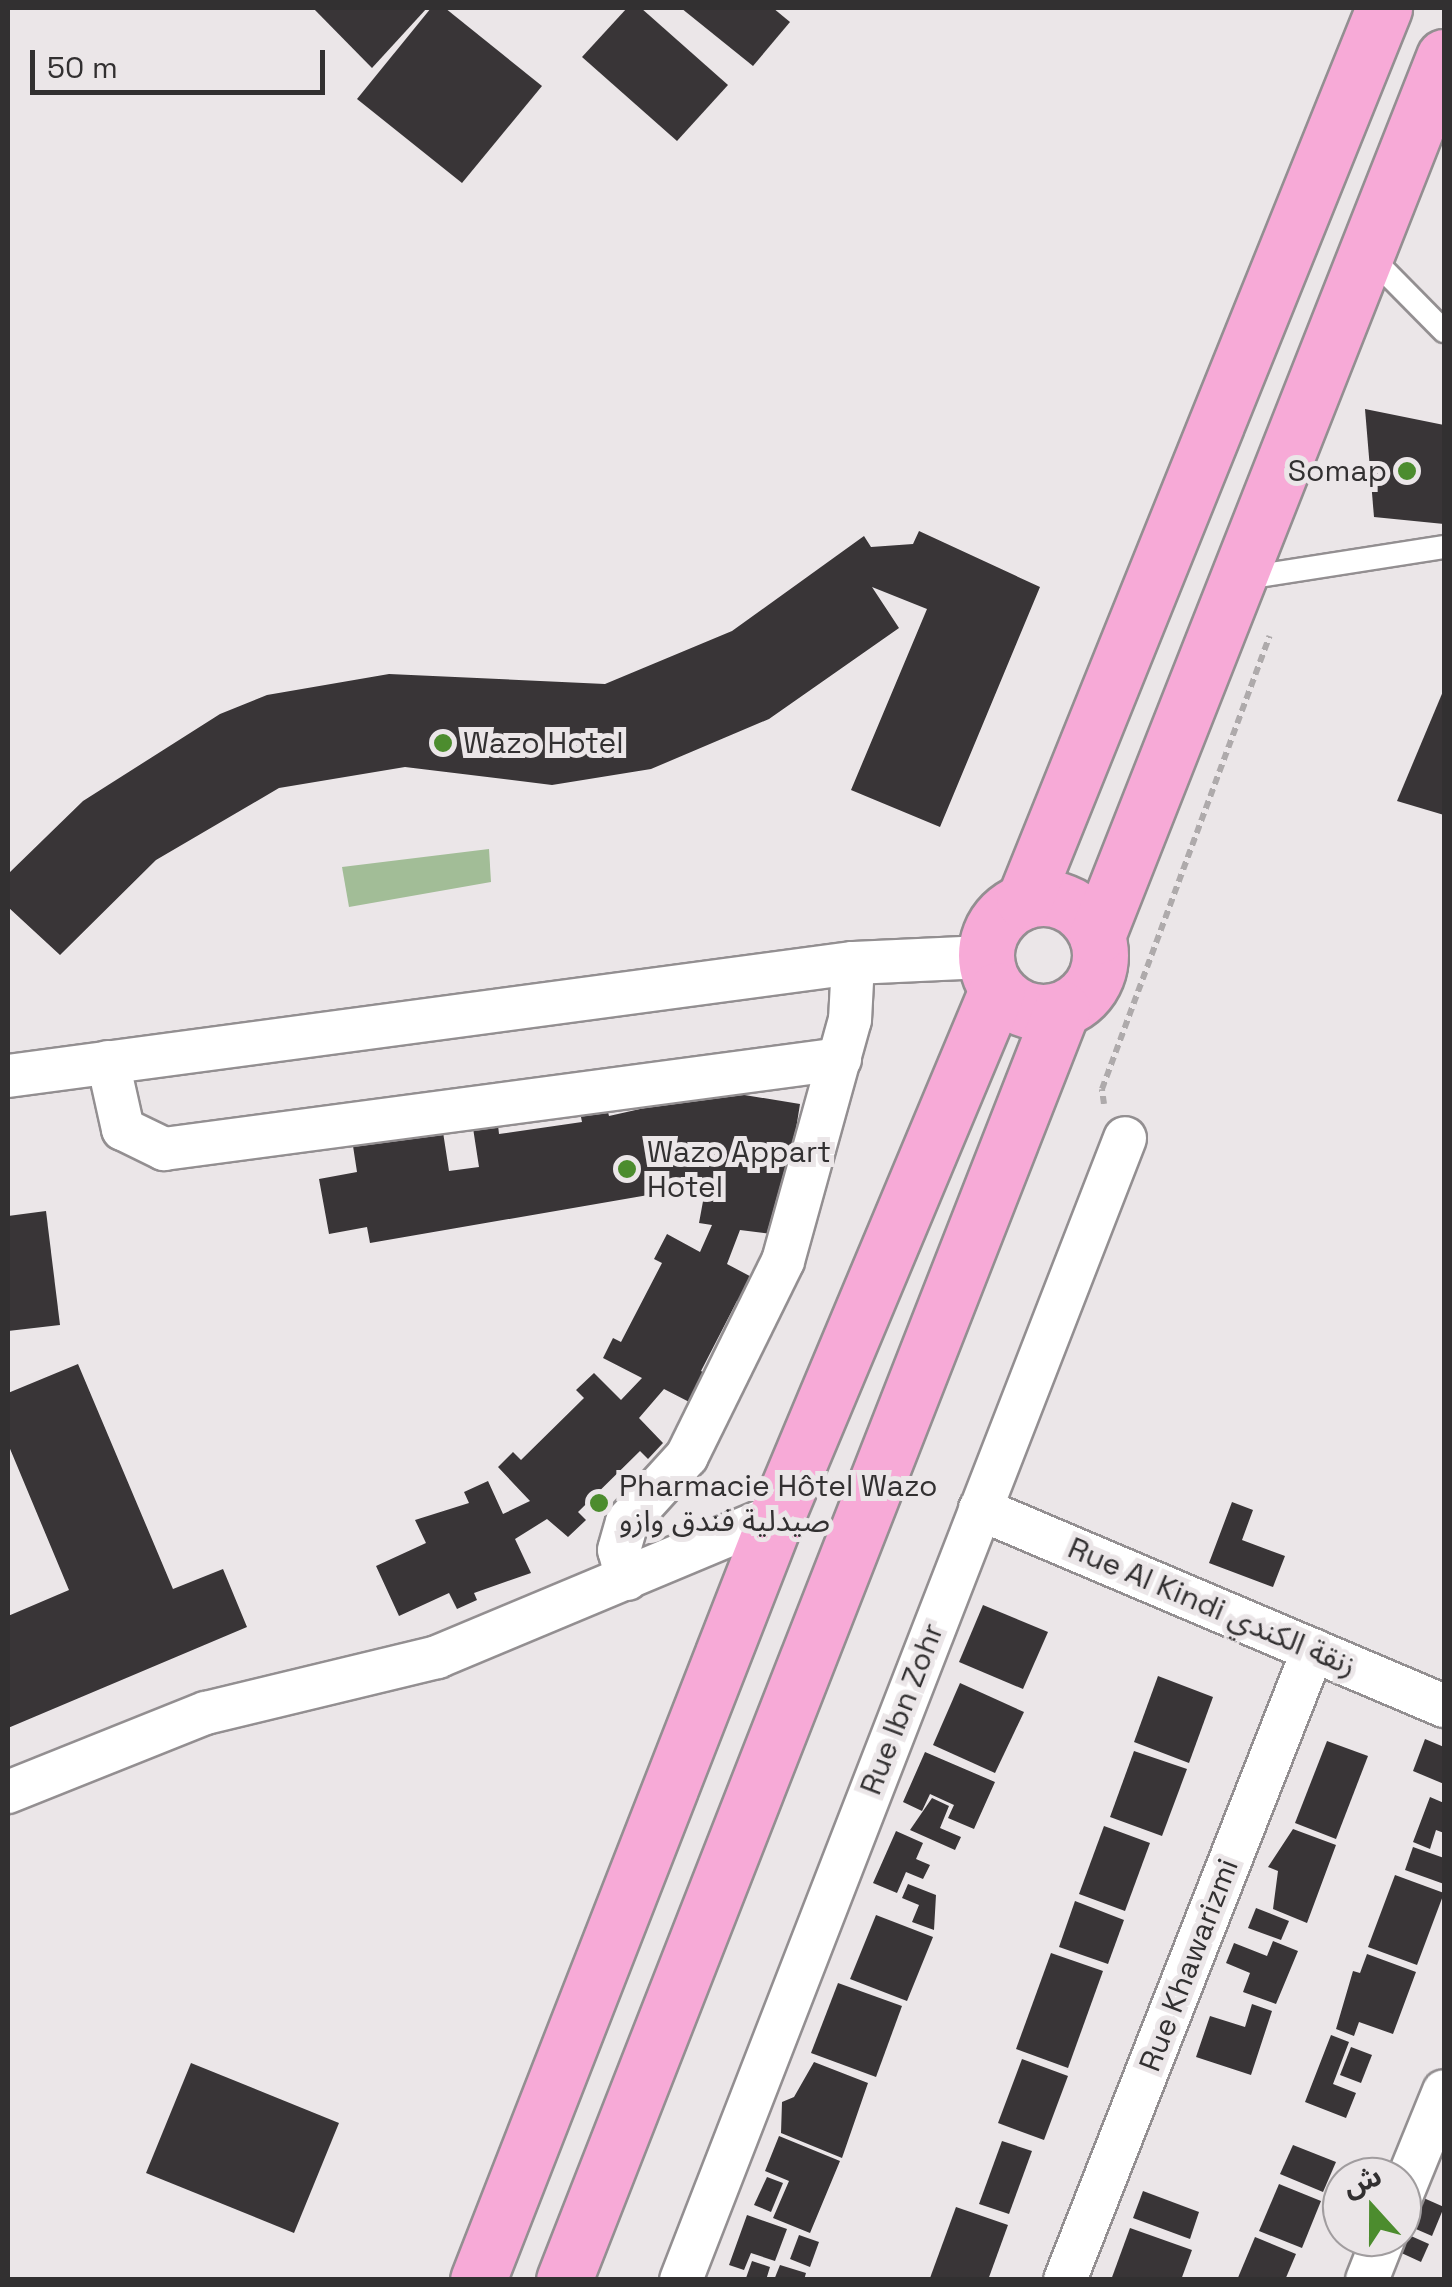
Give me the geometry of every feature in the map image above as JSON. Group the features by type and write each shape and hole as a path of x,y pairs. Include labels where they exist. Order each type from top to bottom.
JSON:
{"main road":[{"path":"478,2280 991,973 996,922 1024,901 1384,8"},
{"path":"564,2280 1062,1009 1098,972 1097,936 1444,57"},
{"path":"1024,901 1060,900 1097,936"},
{"path":"991,973 1026,1010 1062,1009"}],"street":[{"path":"8,1076 853,962 991,973"},
{"path":"628,1579 619,1550 627,1522 687,1456 760,1320 804,1202 840,1059 853,962"},
{"path":"108,1062 123,1129 164,1149 840,1059"},
{"name":"Rue Ibn Zohr","path":"681,2280 1124,1138"},
{"name":"Rue Al Kindi زنقة الكندي","path":"980,1509 1444,1706"},
{"path":"8,1792 206,1712 437,1657 777,1515"},
{"name":"Rue Khawarizmi","path":"1065,2280 1313,1650"},
{"path":"1417,2157 1444,2091"}],"lane":[{"path":"1366,252 1444,331"},
{"path":"1237,579 1444,548"}],"path":[{"path":"1124,1138 1102,1089 1294,569"}],"shaded area":[{"path":"489,849 491,882 349,907 342,867"}],"building":[{"path":"313,8 427,8 372,68"},
{"path":"431,8 445,8 542,86 462,183 357,99"},
{"path":"627,8 641,8 728,85 677,141 582,57"},
{"path":"681,8 773,8 790,22 753,66"},
{"name":"Somap","path":"1365,409 1444,425 1444,524 1374,517"},
{"name":"Wazo Hotel","path":"919,531 1040,587 940,827 851,790 927,609 872,587 899,628 769,719 651,769 552,785 405,767 279,788 156,860 60,955 8,907 8,874 83,801 220,714 267,695 389,674 605,684 732,631 864,536 871,547 913,544"},
{"path":"1444,689 1444,815 1397,801"},
{"path":"720,1091 800,1104 779,1235 740,1230 727,1264 761,1282 748,1307 737,1301 701,1371 712,1377 697,1406 664,1389 639,1418 663,1443 648,1459 640,1451 578,1512 586,1520 568,1537 547,1519 515,1539 531,1573 474,1593 477,1600 457,1609 449,1593 399,1616 376,1566 426,1543 415,1520 469,1503 464,1492 488,1481 503,1514 530,1501 498,1467 513,1452 521,1460 584,1398 576,1390 594,1373 621,1400 642,1378 603,1358 613,1338 621,1342 662,1263 654,1259 667,1234 700,1252 712,1225 699,1223 706,1185 370,1243 367,1227 329,1234 319,1179 357,1172 353,1146 443,1132 449,1171 479,1167 473,1128 498,1125 499,1134 582,1122 580,1112 607,1108 609,1116"},
{"path":"46,1211 60,1325 8,1331 8,1216"},
{"path":"78,1364 173,1589 223,1569 247,1627 8,1728 8,1616 69,1590 8,1444 8,1393"},
{"path":"1232,1502 1253,1510 1242,1540 1285,1556 1273,1587 1209,1563"},
{"path":"983,1605 1048,1632 1023,1689 959,1662"},
{"path":"1158,1676 1213,1697 1189,1763 1134,1742"},
{"path":"960,1683 1024,1712 995,1773 933,1745"},
{"path":"1425,1739 1444,1747 1444,1784 1413,1771"},
{"path":"1327,1741 1368,1756 1336,1839 1295,1823"},
{"path":"1134,1751 1187,1769 1162,1836 1110,1817"},
{"path":"925,1752 995,1782 974,1829 948,1818 954,1805 930,1794 922,1811 903,1802"},
{"path":"1430,1797 1444,1803 1444,1833 1436,1830 1430,1849 1413,1842"},
{"path":"932,1798 949,1806 940,1828 961,1837 955,1850 910,1830"},
{"path":"1104,1826 1150,1843 1125,1911 1079,1894"},
{"path":"1293,1829 1336,1845 1307,1923 1273,1909 1278,1871 1268,1867"},
{"path":"896,1831 923,1843 916,1859 930,1865 923,1879 906,1872 897,1893 873,1883"},
{"path":"1413,1847 1444,1858 1444,1884 1405,1870"},
{"path":"1395,1875 1444,1893 1417,1965 1368,1947"},
{"path":"908,1884 936,1895 934,1930 912,1922 919,1905 902,1898"},
{"path":"1075,1901 1124,1920 1108,1964 1059,1947"},
{"path":"1256,1908 1289,1921 1281,1940 1248,1928"},
{"path":"876,1915 933,1937 907,2001 850,1979"},
{"path":"1273,1941 1298,1951 1276,2004 1243,1992 1250,1973 1226,1963 1234,1943 1267,1956"},
{"path":"1051,1953 1103,1971 1068,2068 1016,2049"},
{"path":"1367,1954 1416,1972 1393,2034 1359,2022 1354,2036 1336,2029 1353,1971 1360,1973"},
{"path":"838,1983 902,2006 876,2077 811,2053"},
{"path":"1252,2004 1272,2011 1251,2075 1196,2057 1210,2016 1245,2027"},
{"path":"1331,2035 1349,2042 1333,2084 1356,2093 1346,2118 1305,2102"},
{"path":"1351,2047 1372,2055 1361,2083 1340,2075"},
{"path":"1022,2059 1068,2076 1044,2140 998,2123"},
{"path":"814,2062 868,2083 842,2158 781,2133 782,2102 794,2097"},
{"path":"191,2063 339,2123 294,2233 146,2173"},
{"path":"779,2136 840,2161 810,2233 773,2218 789,2181 765,2171"},
{"path":"1002,2141 1032,2151 1009,2214 979,2204"},
{"path":"1293,2145 1323,2157 1322,2192 1280,2174"},
{"path":"767,2177 783,2183 771,2212 754,2205"},
{"path":"1279,2184 1321,2201 1302,2248 1259,2231"},
{"path":"1143,2191 1199,2212 1190,2239 1133,2218"},
{"path":"1422,2197 1444,2207 1432,2236 1422,2232"},
{"path":"956,2207 1008,2225 988,2280 930,2278"},
{"path":"747,2215 787,2229 775,2261 751,2253 744,2270 729,2265"},
{"path":"1130,2228 1192,2250 1181,2280 1111,2280"},
{"path":"799,2235 819,2242 810,2267 790,2259"},
{"path":"1255,2237 1296,2254 1285,2280 1237,2280"},
{"path":"1422,2241 1429,2244 1421,2262 1410,2257 1422,2257"},
{"path":"752,2261 770,2267 766,2280 734,2280 746,2278"},
{"path":"780,2265 806,2273 804,2280 774,2280"}],"place":[{"name":"Somap","path":"1407,471"},
{"name":"Wazo Hotel","path":"443,743"},
{"name":"Wazo Appart Hotel","path":"627,1169"},
{"name":"Pharmacie Hôtel Wazo صيدلية فندق وازو","path":"599,1503"}]}
